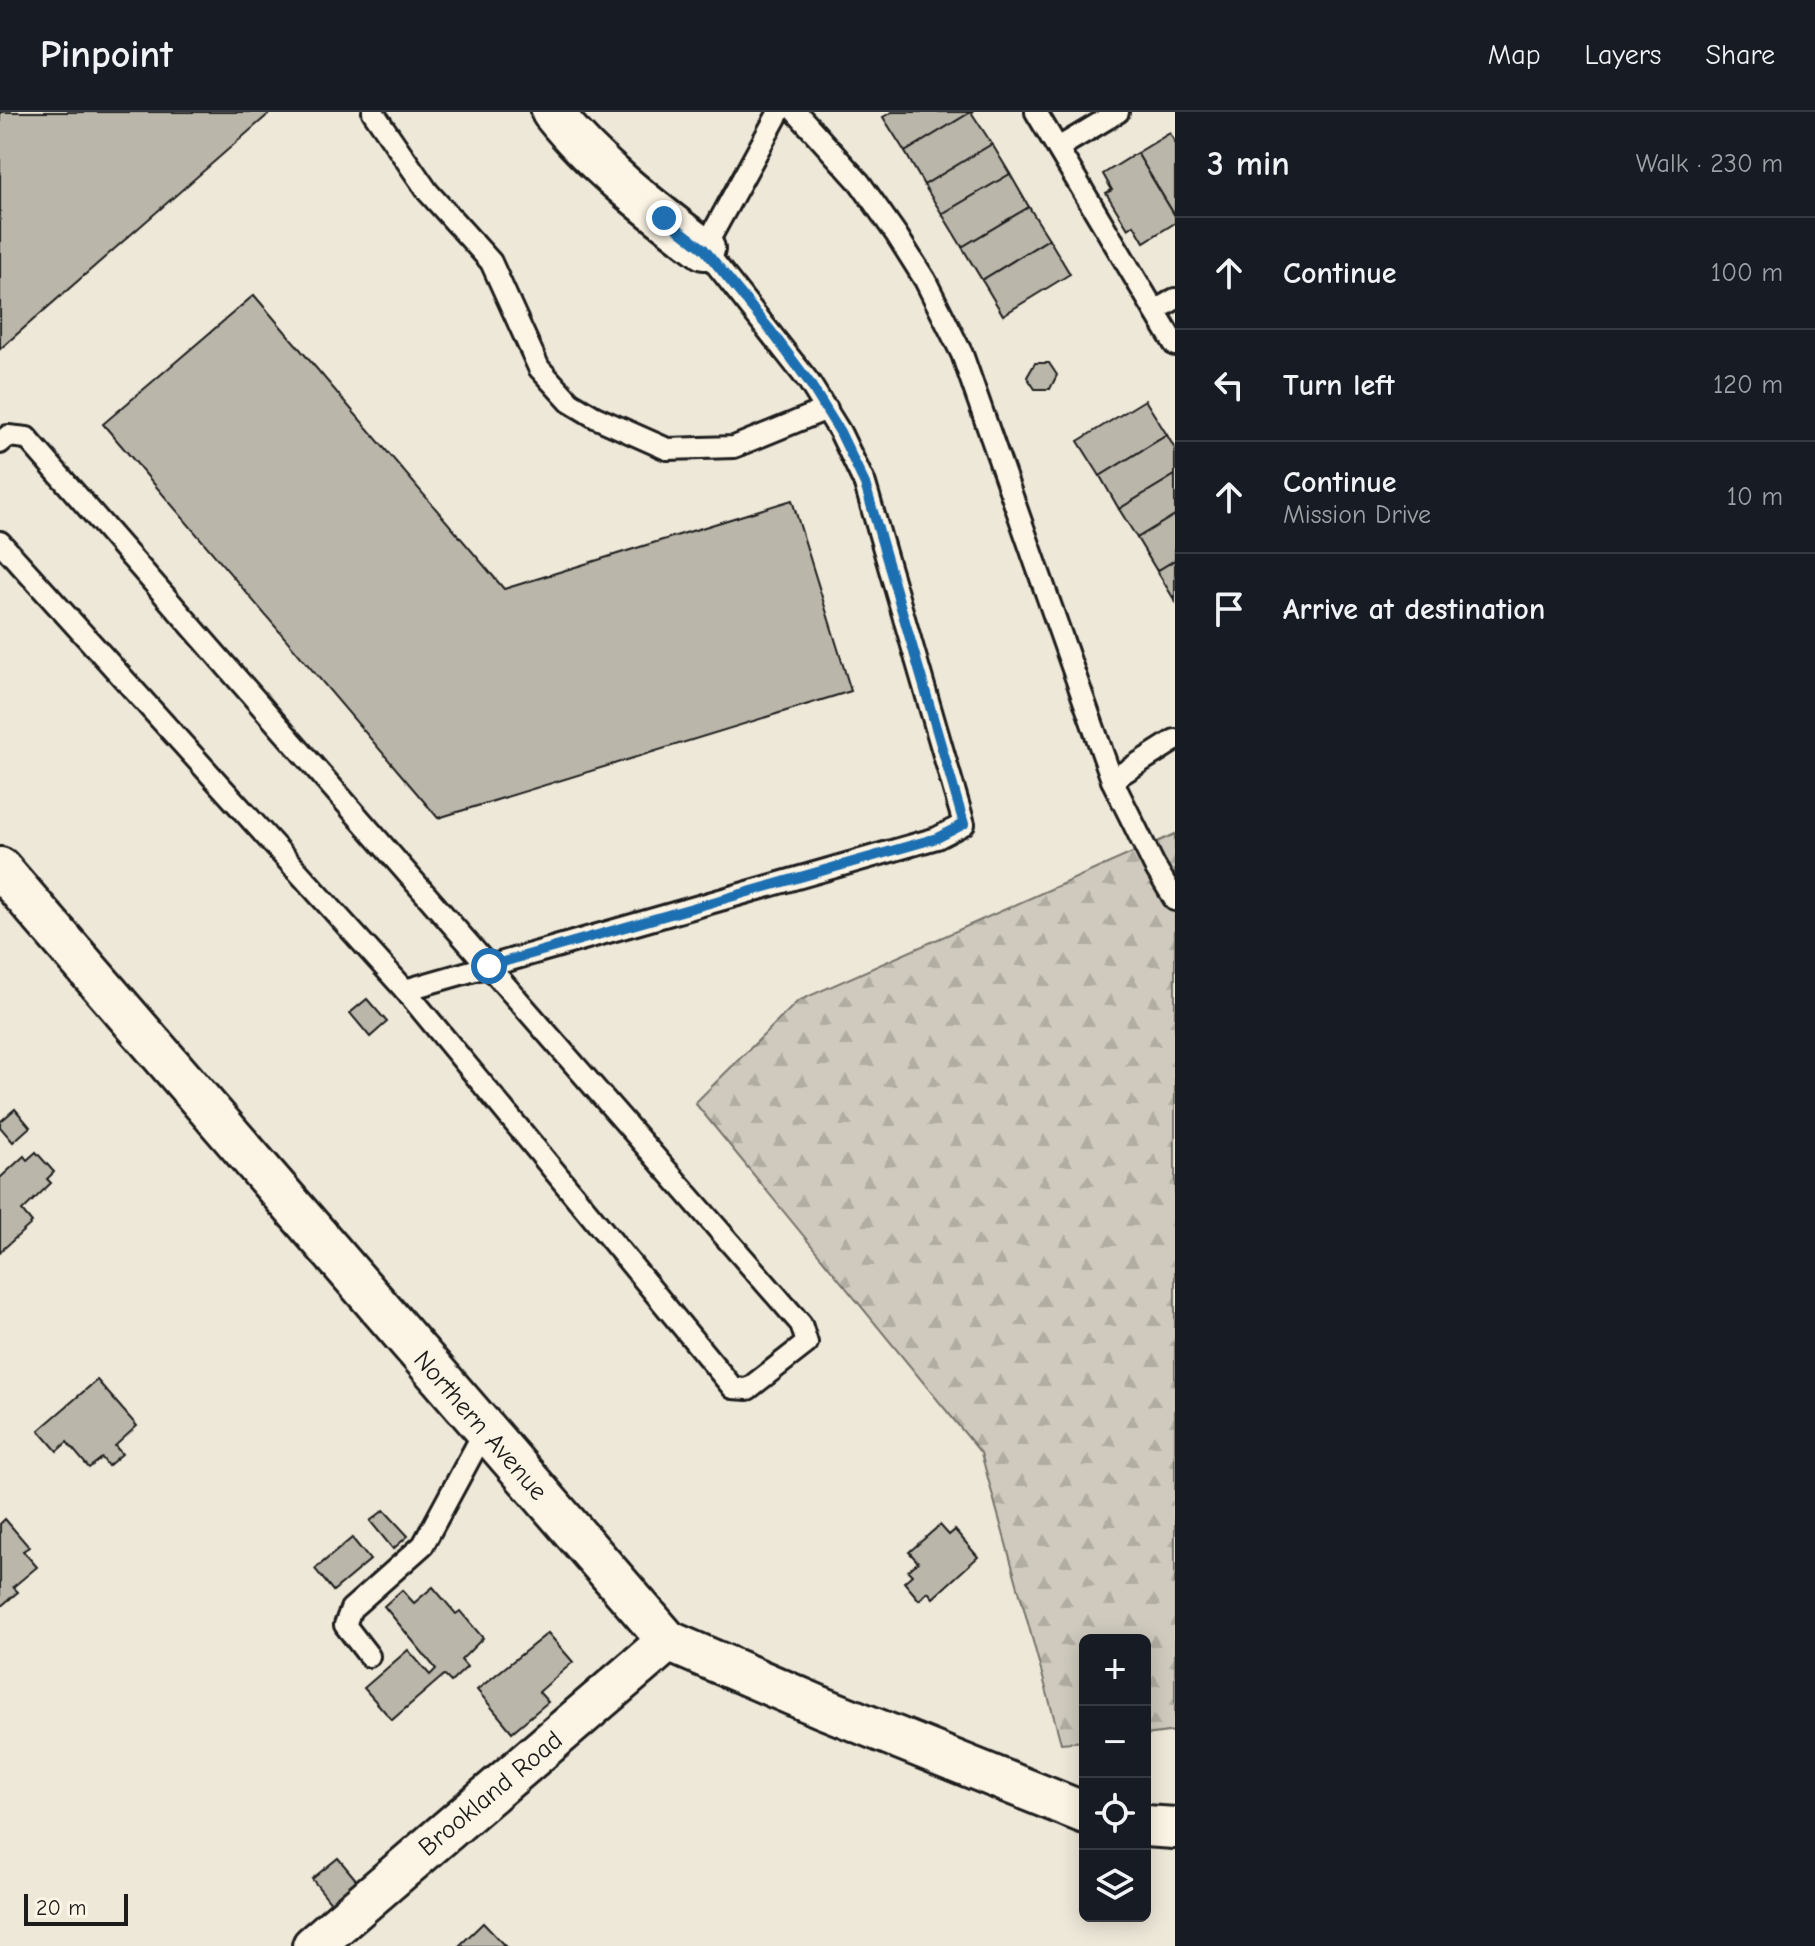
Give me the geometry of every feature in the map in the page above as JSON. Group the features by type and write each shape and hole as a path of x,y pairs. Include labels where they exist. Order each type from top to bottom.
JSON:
{"street":[{"path":"552,112 602,165 704,249"},
{"name":"Northern Avenue","path":"0,868 668,1641 821,1707 1079,1811"},
{"name":"Brookland Road","path":"313,1946 668,1641"},
{"path":"1151,1826 1175,1828"}],"lane":[{"path":"373,112 428,192 491,262 539,368 570,402 595,417 667,449 734,447 827,409"},
{"path":"405,990 937,838 964,824 865,484 827,409 771,331 704,249 779,112"},
{"path":"796,112 860,183 896,234 925,280 962,354 1112,780 1175,900"},
{"path":"1036,112 1175,345"},
{"path":"1058,148 1118,112"},
{"path":"1155,311 1175,299"},
{"path":"0,443 8,436 27,438 801,1324 807,1343 748,1389 733,1388 405,990 0,542"},
{"path":"1112,780 1175,740"},
{"path":"369,1656 345,1625 351,1609 423,1545 485,1430"}],"green space":[{"path":"1175,834 1175,1731 1151,1734 1151,1634 1079,1634 1079,1742 1061,1743 981,1453 695,1103 798,1001"}],"building":[{"path":"0,112 271,112 0,349"},
{"path":"892,112 971,112 905,152 883,117"},
{"path":"971,112 992,144 924,185 905,152"},
{"path":"1170,133 1175,142 1175,216 1137,153"},
{"path":"992,144 1010,174 942,214 924,185"},
{"path":"1137,153 1175,216 1175,223 1144,242 1134,225 1128,229 1106,193 1112,190 1103,174"},
{"path":"1010,174 1029,207 962,247 942,214"},
{"path":"1029,207 1049,239 982,280 962,247"},
{"path":"1049,239 1070,274 1003,315 982,280"},
{"path":"254,295 504,589 792,500 851,691 438,818 103,424"},
{"path":"1035,363 1049,363 1057,375 1050,389 1035,389 1027,377"},
{"path":"1145,400 1167,435 1100,476 1078,441"},
{"path":"1167,435 1175,449 1175,475 1119,509 1100,476"},
{"path":"1175,475 1175,515 1137,538 1119,509"},
{"path":"1175,515 1175,560 1157,571 1137,538"},
{"path":"1175,560 1175,601 1157,571"},
{"path":"367,999 387,1022 370,1037 350,1013"},
{"path":"15,1109 30,1127 13,1142 0,1127 0,1122"},
{"path":"36,1152 54,1172 47,1179 51,1183 22,1211 32,1223 0,1252 0,1178 24,1156 27,1160"},
{"path":"97,1380 137,1426 115,1446 122,1454 108,1466 102,1458 89,1468 67,1442 57,1451 39,1430"},
{"path":"384,1510 408,1536 393,1549 370,1521"},
{"path":"5,1519 29,1547 23,1551 37,1567 13,1587 18,1592 0,1607 0,1524"},
{"path":"940,1525 949,1535 955,1530 978,1557 933,1598 928,1592 919,1600 904,1582 912,1575 908,1571 918,1562 909,1552"},
{"path":"352,1538 370,1560 333,1591 315,1569"},
{"path":"433,1587 456,1614 460,1611 483,1638 461,1660 467,1667 451,1682 444,1675 392,1720 364,1688 408,1650 430,1675 436,1669 384,1606 402,1590 414,1603"},
{"path":"548,1633 573,1662 539,1692 548,1702 512,1732 477,1690"},
{"path":"338,1858 358,1882 332,1904 312,1879"},
{"path":"483,1923 505,1946 459,1946"}],"route":[{"path":"489,966 937,838 964,824 865,484 840,432 809,382 704,249 664,218"}]}
